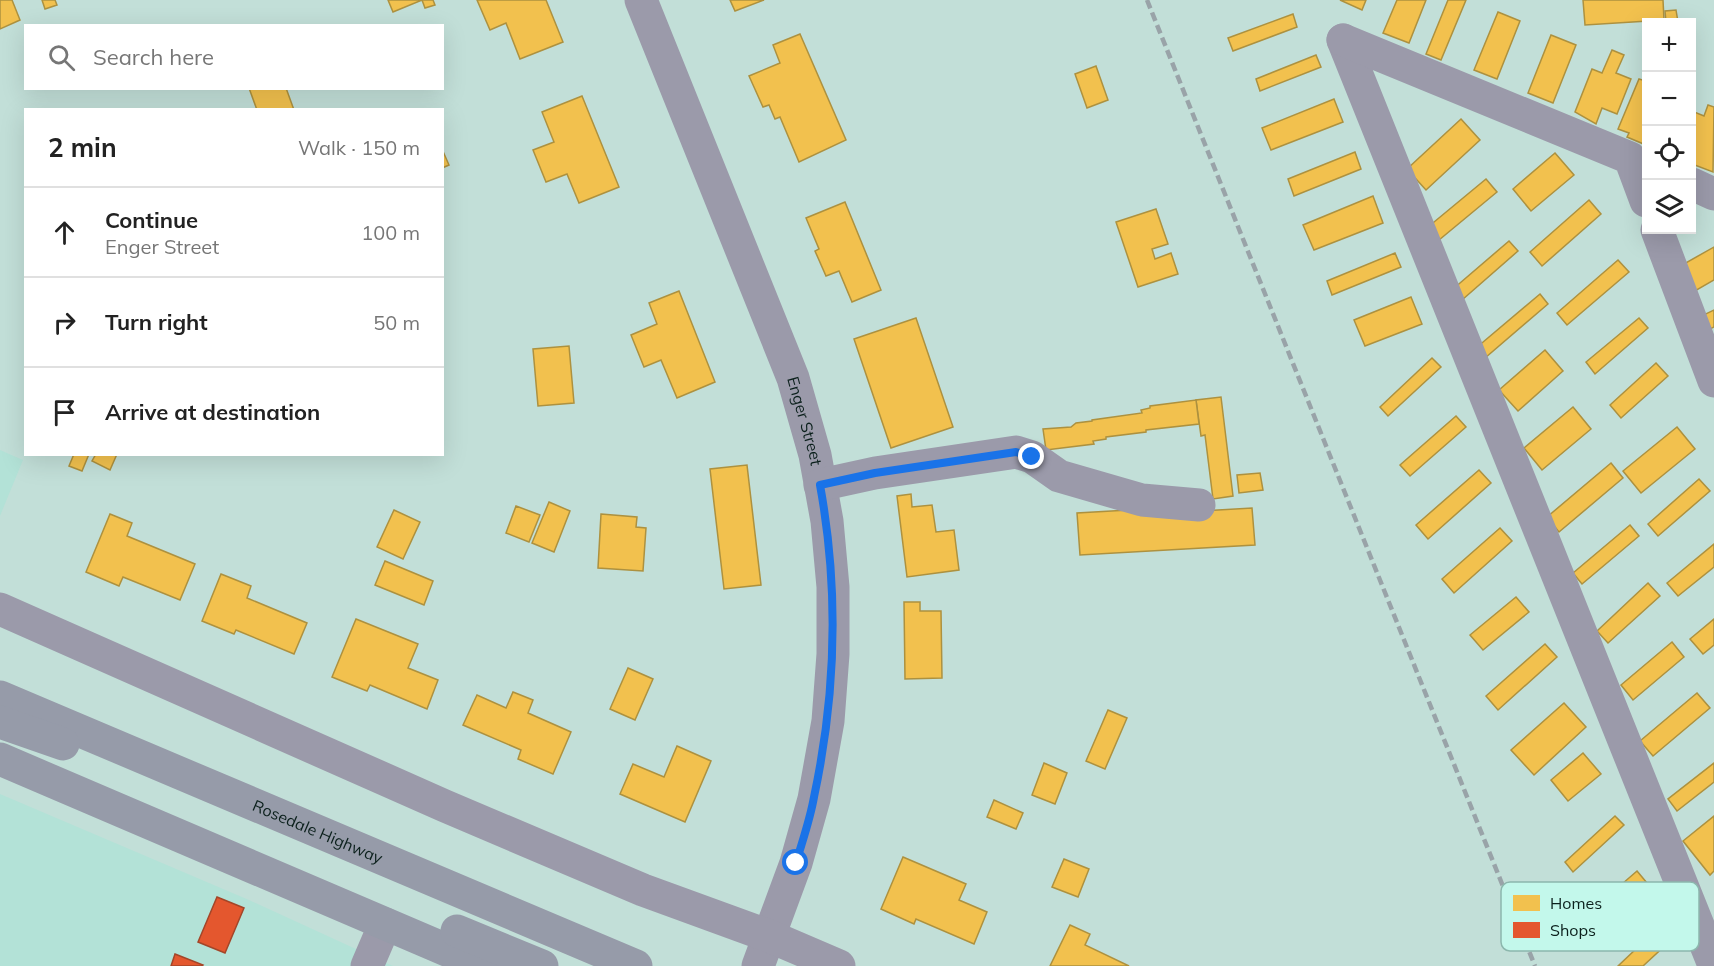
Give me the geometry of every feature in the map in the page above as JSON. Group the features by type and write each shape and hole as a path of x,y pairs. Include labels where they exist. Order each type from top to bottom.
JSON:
{"main road":[{"name":"Rosedale Highway","path":"0,697 636,966"},
{"path":"0,722 75,747 138,756"},
{"path":"0,759 484,966"},
{"path":"378,921 411,917 437,923 542,966"}],"street":[{"name":"Enger Street","path":"641,0 793,378 815,455 826,521 833,587 833,654 828,721 814,800 796,863 758,966"},
{"path":"1642,180 1638,162 1343,40 1690,882"},
{"path":"1696,186 1714,194"},
{"path":"1659,234 1714,381"},
{"path":"820,485 886,471 1016,452 1032,457 1059,476 1142,500 1199,505"},
{"path":"0,609 643,890 769,936 839,966"},
{"path":"1699,905 1706,922 1714,965"},
{"path":"367,966 378,921"}],"shaded area":[{"path":"0,450 23,460 0,516"},
{"path":"0,794 249,900 393,966 0,966"}],"building: Homes":[{"path":"0,0 12,0 20,20 0,29"},
{"path":"42,0 55,0 57,5 45,9"},
{"path":"388,0 422,0 393,12"},
{"path":"422,0 433,0 435,5 425,8"},
{"path":"477,0 546,0 563,42 520,59 506,23 490,30"},
{"path":"730,0 764,0 735,11"},
{"path":"1340,0 1366,0 1362,10"},
{"path":"1397,0 1426,0 1409,43 1383,33"},
{"path":"1448,0 1466,0 1441,60 1426,54"},
{"path":"1583,0 1663,0 1664,18 1642,18 1642,21 1585,25"},
{"path":"1676,10 1677,18 1666,18 1665,11"},
{"path":"1498,12 1520,21 1497,79 1474,70"},
{"path":"1293,14 1297,27 1233,51 1228,38"},
{"path":"800,34 846,140 799,162 780,117 775,119 769,105 763,107 749,76 780,63 773,45"},
{"path":"1551,35 1576,45 1553,103 1528,93"},
{"path":"1612,50 1624,55 1616,73 1631,79 1617,114 1602,108 1596,124 1575,112 1592,69 1602,73"},
{"path":"1316,55 1321,67 1260,91 1256,79"},
{"path":"1096,66 1108,100 1087,108 1075,74"},
{"path":"1639,79 1642,80 1642,143 1627,137 1629,133 1618,129"},
{"path":"250,90 287,90 293,108 256,108"},
{"path":"582,96 619,187 579,203 567,174 546,182 533,150 554,142 542,112"},
{"path":"1334,99 1343,122 1271,150 1262,128"},
{"path":"1708,105 1714,107 1713,172 1696,166 1696,113 1704,116"},
{"path":"1461,119 1480,140 1426,190 1407,169"},
{"path":"1355,152 1361,169 1294,196 1288,179"},
{"path":"1555,153 1574,175 1531,211 1513,189"},
{"path":"444,154 449,165 444,167"},
{"path":"1486,179 1497,192 1439,240 1428,227"},
{"path":"1373,196 1383,223 1314,250 1303,225"},
{"path":"1589,200 1601,214 1542,266 1530,252"},
{"path":"845,202 881,290 852,302 839,271 826,276 815,251 819,249 806,218"},
{"path":"1156,209 1168,244 1152,249 1155,259 1171,253 1178,274 1138,287 1116,222"},
{"path":"1509,241 1518,251 1462,300 1453,289"},
{"path":"1714,247 1714,280 1688,295 1675,269"},
{"path":"1395,253 1401,267 1332,295 1327,281"},
{"path":"1618,260 1629,272 1567,325 1557,313"},
{"path":"679,291 715,382 677,398 661,360 644,367 631,335 657,324 649,303"},
{"path":"1540,294 1548,304 1485,358 1476,348"},
{"path":"1411,297 1422,324 1365,346 1354,320"},
{"path":"1714,310 1714,327 1700,334 1693,320"},
{"path":"916,318 953,427 891,448 854,339"},
{"path":"1639,318 1648,328 1595,374 1586,362"},
{"path":"569,346 574,403 538,406 533,349"},
{"path":"1545,350 1563,371 1518,411 1499,390"},
{"path":"1432,358 1441,367 1388,416 1380,407"},
{"path":"1656,363 1668,376 1621,418 1610,405"},
{"path":"1221,397 1233,496 1213,499 1205,435 1201,436 1196,400"},
{"path":"1196,400 1199,424 1146,430 1146,432 1106,437 1106,439 1093,441 1094,444 1046,450 1043,429 1071,427 1076,423 1142,413 1141,410 1150,408 1150,406"},
{"path":"1573,407 1591,429 1542,470 1524,448"},
{"path":"1456,416 1466,427 1410,476 1400,465"},
{"path":"1677,427 1695,449 1641,493 1623,471"},
{"path":"73,456 88,456 82,471 69,466"},
{"path":"95,456 116,456 110,470 92,461"},
{"path":"1611,463 1623,478 1559,532 1547,517"},
{"path":"747,465 761,585 724,589 710,469"},
{"path":"1479,470 1491,483 1428,539 1416,525"},
{"path":"1260,473 1263,490 1239,493 1237,475"},
{"path":"1699,479 1710,491 1658,536 1648,524"},
{"path":"911,494 912,507 932,505 936,532 954,530 959,570 907,577 897,496"},
{"path":"549,502 570,511 554,552 532,543"},
{"path":"516,506 540,515 529,542 506,533"},
{"path":"1252,508 1255,545 1080,555 1077,513 1129,510 1167,513"},
{"path":"394,510 420,522 403,559 377,547"},
{"path":"110,514 132,523 127,536 195,564 180,600 123,577 119,586 86,572"},
{"path":"601,514 637,517 636,527 646,528 643,571 598,568"},
{"path":"1630,525 1639,536 1582,584 1573,573"},
{"path":"1500,528 1512,541 1454,593 1442,579"},
{"path":"1714,544 1714,567 1678,596 1667,583"},
{"path":"385,561 433,581 424,605 375,585"},
{"path":"221,574 251,586 247,598 307,623 294,654 236,630 234,634 202,621"},
{"path":"1648,583 1660,596 1608,643 1597,631"},
{"path":"1516,597 1529,612 1483,650 1470,635"},
{"path":"904,602 920,602 920,611 941,611 942,678 905,679"},
{"path":"356,619 418,644 408,668 438,680 427,709 370,685 367,691 332,677"},
{"path":"1714,619 1714,645 1703,654 1690,639"},
{"path":"1672,642 1684,657 1633,700 1621,685"},
{"path":"1545,644 1557,657 1498,710 1486,696"},
{"path":"628,668 653,679 635,720 610,709"},
{"path":"513,692 533,700 528,713 571,732 553,774 518,759 521,750 463,725 477,695 506,708"},
{"path":"1697,693 1710,708 1653,756 1640,741"},
{"path":"1564,703 1586,727 1534,775 1511,750"},
{"path":"1108,710 1127,718 1105,769 1086,761"},
{"path":"677,746 711,761 685,822 620,794 633,764 664,777"},
{"path":"1583,753 1601,774 1568,801 1551,780"},
{"path":"1044,763 1067,773 1055,804 1032,795"},
{"path":"1714,763 1714,782 1677,811 1668,799"},
{"path":"994,800 1023,813 1016,829 987,817"},
{"path":"1615,816 1624,825 1573,872 1565,862"},
{"path":"1714,816 1714,871 1710,875 1683,841"},
{"path":"903,857 966,884 959,900 987,912 974,944 916,919 914,924 881,909"},
{"path":"1064,859 1089,869 1078,897 1052,887"},
{"path":"1637,871 1646,882 1624,882"},
{"path":"1070,925 1090,934 1085,945 1129,966 1050,966"},
{"path":"1634,951 1659,951 1643,966 1618,966"}],"building: Shops":[{"path":"217,897 244,908 225,953 198,942"},
{"path":"175,954 203,965 171,966"}],"railway":[{"path":"1147,0 1501,882"},
{"path":"1529,951 1535,966"}],"route":[{"path":"796,863 814,800 828,721 833,654 833,587 820,485 954,460 1016,452 1032,457"}]}
